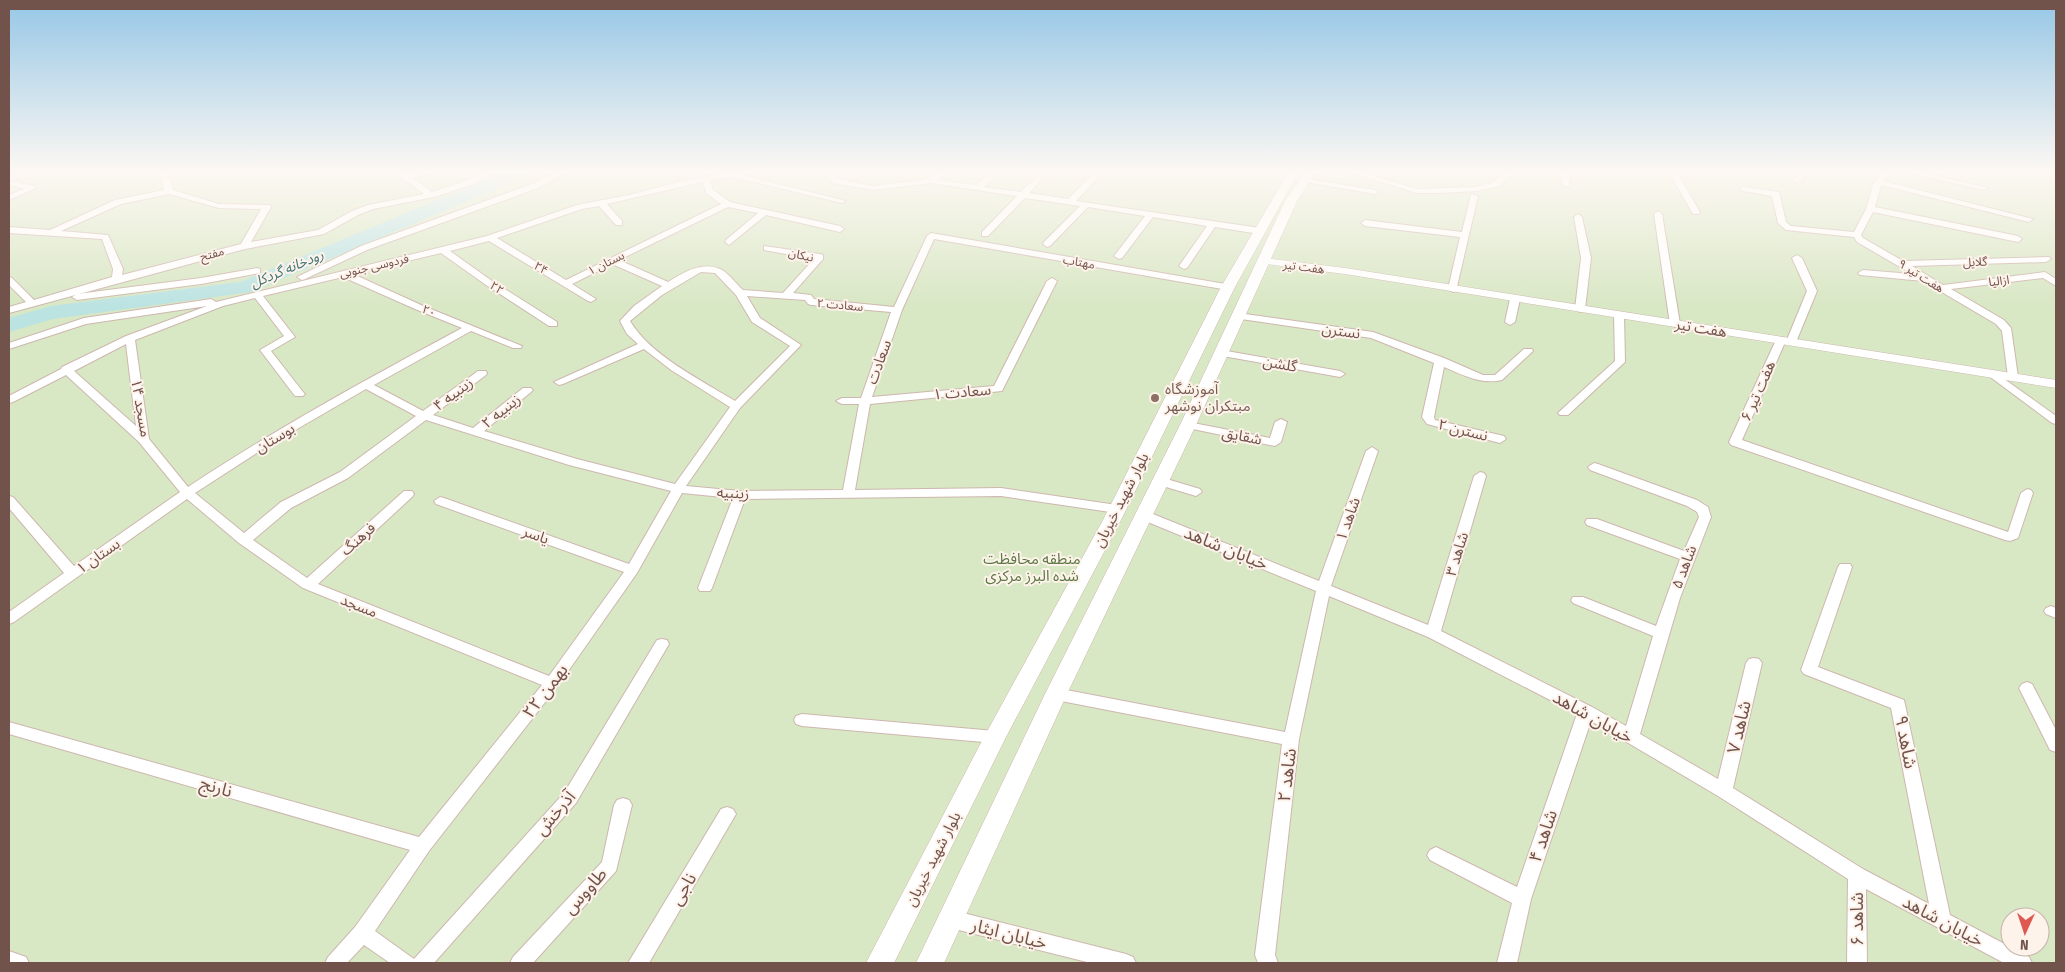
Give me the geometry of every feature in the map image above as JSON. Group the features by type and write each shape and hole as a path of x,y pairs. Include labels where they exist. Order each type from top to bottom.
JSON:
{"main road":[{"name":"بلوار شهید خیریان","path":"930,963 1056,694 1188,425 1238,316 1260,231 1271,216"},
{"name":"بلوار شهید خیریان","path":"880,963 995,738 1117,509 1228,287 1255,256 1281,216"},
{"path":"1117,509 1143,515"}],"street":[{"path":"52,232 86,216"},
{"path":"244,246 261,216"},
{"name":"مفتح","path":"9,310 117,279 244,246 321,232 349,216"},
{"path":"9,346 84,321 257,295 325,267 364,248 451,216"},
{"name":"فردوسی جنوبی","path":"9,400 66,369 130,338 220,304 490,238 553,216"},
{"path":"613,216 619,223"},
{"name":"بستان ۱","path":"566,283 701,216"},
{"path":"729,242 758,216"},
{"path":"778,216 840,229"},
{"path":"985,234 1003,216"},
{"path":"1047,244 1075,216"},
{"path":"1119,256 1149,216"},
{"path":"1166,216 1260,231"},
{"path":"1452,289 1469,216"},
{"path":"1658,216 1675,324"},
{"path":"1780,216 1782,224 1790,228 1857,236 1866,216"},
{"path":"1906,216 2018,239"},
{"path":"2018,216 2029,219"},
{"path":"1578,217 1586,258 1580,309"},
{"path":"1365,223 1464,235"},
{"path":"1184,266 1213,224"},
{"path":"9,230 105,236 118,269 117,279"},
{"name":"مهتاب","path":"931,236 1228,287"},
{"name":"سعادت","path":"848,495 865,401 897,310 931,236"},
{"name":"هفت تیر ۹","path":"1857,236 1860,240 1904,264 1940,288 2000,322 2007,330 2013,377"},
{"name":"۲۴","path":"490,238 591,299"},
{"name":"نیکان","path":"767,248 820,256 786,295"},
{"name":"۲۲","path":"443,250 488,283 552,324"},
{"name":"هفت تیر","path":"1255,256 1619,316 2056,384"},
{"name":"هفت تیر ۶","path":"1797,258 1812,291 1736,442 2010,537 2013,536 2027,493"},
{"name":"گلایل","path":"1904,264 2046,259"},
{"path":"611,260 670,286"},
{"name":"۲۲ بهمن","path":"335,963 362,932 423,846 552,684 632,570 678,489 736,406 796,345 756,320 740,293 718,271 712,269 698,270 633,311 625,321 644,345 690,378 736,406"},
{"path":"9,280 32,303 201,281 257,271"},
{"name":"۲۰","path":"343,273 470,328 517,346"},
{"path":"1863,273 1924,278"},
{"name":"ازالیا","path":"1940,288 2045,275 2056,283"},
{"name":"سعادت ۱","path":"865,401 998,389 1052,281"},
{"name":"سعادت ۲","path":"740,293 808,297 811,302 897,310"},
{"path":"257,295 290,337 265,350 299,394"},
{"path":"1510,322 1515,299"},
{"name":"نسترن","path":"1238,316 1373,335 1440,360 1481,378 1491,380 1498,378 1528,350"},
{"path":"1564,414 1620,362 1619,316"},
{"name":"بوستان","path":"187,493 234,462 366,384 470,328"},
{"name":"مسجد ۱۴","path":"130,338 143,439 187,493"},
{"path":"559,382 644,345"},
{"name":"گلشن","path":"1221,353 1340,374"},
{"name":"نسترن ۲","path":"1440,360 1428,417 1431,422 1500,439"},
{"path":"66,369 143,439"},
{"name":"زینبیه ۴","path":"244,540 286,505 344,475 482,373"},
{"path":"1992,374 2056,421"},
{"name":"زینبیه","path":"366,384 424,416 573,462 678,489 740,495 1001,492 1117,509"},
{"name":"زینبیه ۲","path":"474,432 527,390"},
{"path":"842,401 865,401"},
{"name":"شقایق","path":"1188,425 1275,442 1281,422"},
{"name":"شاهد ۱","path":"1324,588 1372,451"},
{"name":"شاهد ۵","path":"1594,467 1692,503 1703,510 1705,517 1686,557 1660,633 1631,737"},
{"name":"شاهد ۳","path":"1433,633 1480,476"},
{"path":"1160,481 1196,492"},
{"name":"بستان ۱","path":"9,619 187,493"},
{"name":"مسجد","path":"187,493 244,540 308,585 552,684"},
{"name":"فرهنگ","path":"308,585 408,494"},
{"path":"705,588 740,495"},
{"path":"9,500 73,574"},
{"name":"یاسر","path":"440,501 632,570"},
{"name":"خیابان شاهد","path":"1143,515 1433,633 1586,711 1724,791 1857,875 2022,963"},
{"path":"1592,522 1686,557"},
{"name":"شاهد ۹","path":"1846,567 1809,670 1898,704 1942,921"},
{"name":"شاهد ۲","path":"1268,963 1265,955 1291,739 1324,588"},
{"path":"1578,600 1660,633"},
{"name":"آذرخش","path":"422,963 570,798 662,644"},
{"name":"شاهد ۷","path":"1724,791 1754,663"},
{"path":"2027,688 2056,746"},
{"path":"1056,694 1291,739"},
{"name":"شاهد ۴","path":"1507,963 1522,899 1586,711"},
{"path":"802,720 995,738"},
{"name":"نارنج","path":"9,728 423,846"},
{"name":"طاووس","path":"520,963 610,865 623,805"},
{"name":"ناجی","path":"638,963 727,814"},
{"path":"1436,855 1522,899"},
{"name":"شاهد ۶","path":"1857,875 1857,963"},
{"name":"خیابان ایثار","path":"950,919 1126,963"},
{"path":"362,932 406,963"},
{"path":"9,960 19,963"}],"green space":[{"name":"منطقه محافظت شده البرز مرکزی","path":"9,216 2056,216 2056,963 9,963"}],"waterway":[{"name":"رودخانه گردکل","path":"9,325 51,313 244,288 416,216"}],"place":[{"name":"آموزشگاه مبتکران نوشهر","path":"1155,398"}]}
